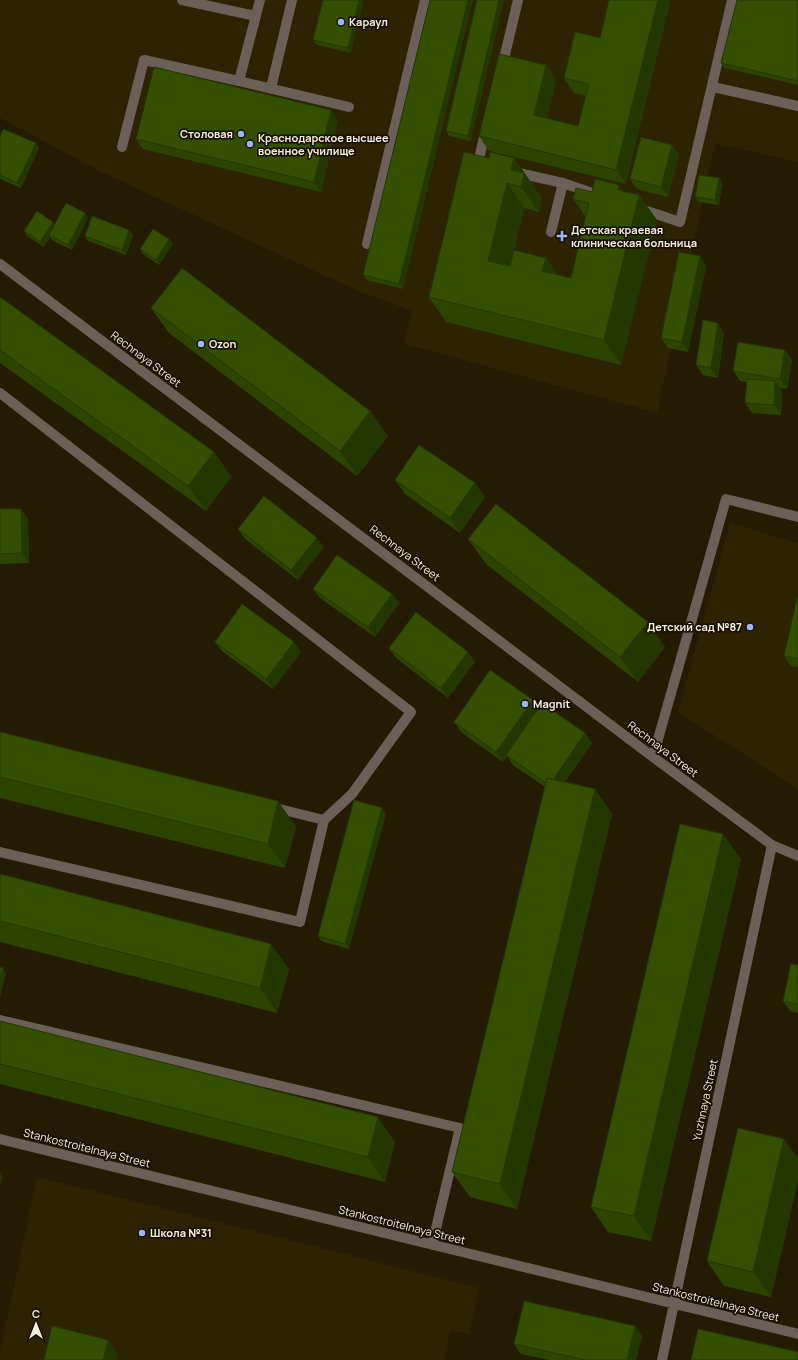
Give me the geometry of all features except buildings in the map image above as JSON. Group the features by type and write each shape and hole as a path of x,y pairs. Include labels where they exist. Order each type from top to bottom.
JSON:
{"street":[{"path":"182,0 256,16"},
{"path":"239,81 260,0"},
{"path":"271,88 292,0"},
{"path":"366,244 425,0"},
{"path":"500,74 518,0"},
{"path":"629,205 680,222 713,87 732,0"},
{"path":"122,147 144,60 349,107"},
{"path":"713,87 798,106"},
{"path":"489,119 478,163 563,183 607,198"},
{"path":"551,232 563,183"},
{"name":"Rechnaya Street","path":"0,264 653,757 772,845 798,856"},
{"path":"0,393 410,712 352,794 324,820 300,922 0,852"},
{"path":"653,757 726,499 798,517"},
{"path":"262,804 324,820"},
{"name":"Yuzhnaya Street","path":"662,1360 772,845"},
{"path":"0,1020 460,1128 432,1245"},
{"name":"Stankostroitelnaya Street","path":"0,1139 798,1334"}],"shaded area":[{"path":"0,0 798,0 798,162 715,143 657,413 405,344 411,310 362,293 97,170 0,118"},
{"name":"Детский сад №87","path":"730,523 798,543 798,789 678,712"},
{"name":"Школа №31","path":"37,1177 479,1288 469,1334 450,1331 445,1360 0,1360 0,1352"}],"place":[{"name":"Караул","path":"341,22"},
{"name":"Столовая","path":"241,134"},
{"name":"Краснодарское высшее военное училище","path":"250,144"},
{"name":"Детская краевая клиническая больница","path":"562,236"},
{"name":"Ozon","path":"201,344"},
{"name":"Детский сад №87","path":"750,627"},
{"name":"Magnit","path":"525,704"},
{"name":"Школа №31","path":"142,1233"}]}
